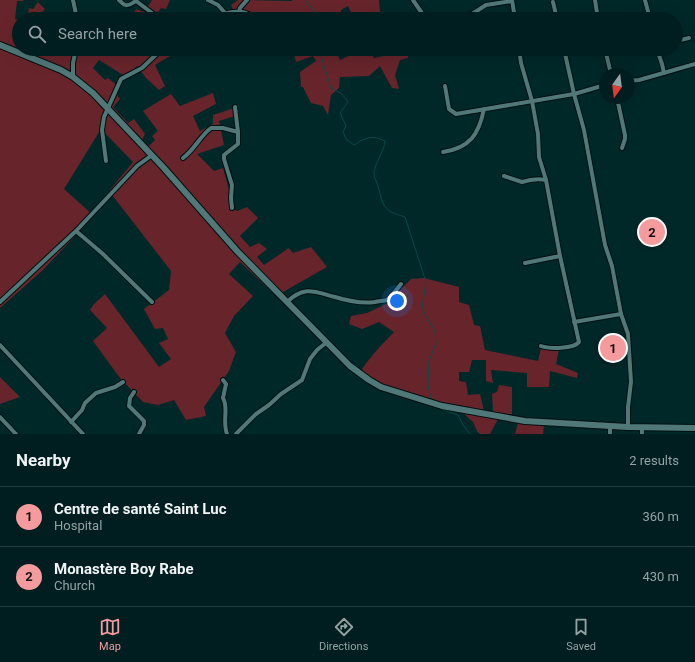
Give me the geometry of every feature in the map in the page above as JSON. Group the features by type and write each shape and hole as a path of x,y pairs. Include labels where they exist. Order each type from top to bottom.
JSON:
{"main road":[{"path":"0,45 12,50"},
{"path":"27,56 72,76 108,107 237,251 350,366 381,387 442,406 525,421 610,426 642,431 695,428"}],"street":[{"path":"74,0 76,12"},
{"path":"119,0 125,6 136,1 151,12"},
{"path":"208,0 218,4 224,12"},
{"path":"239,12 246,0"},
{"path":"413,0 420,12"},
{"path":"475,12 486,5 512,0 514,12"},
{"path":"595,0 597,12"},
{"path":"645,0 648,12"},
{"path":"553,2 555,12"},
{"path":"683,39 689,38"},
{"path":"72,76 74,56"},
{"path":"106,161 102,130 104,117 108,107 121,79 142,68 155,56"},
{"path":"520,56 532,101 538,134 539,157 546,180 560,256 579,342 578,344 554,349 541,346"},
{"path":"566,56 584,130 605,245 612,266 621,314 628,334 631,382 628,407 628,428"},
{"path":"607,56 610,68"},
{"path":"659,56 664,73"},
{"path":"635,80 695,64"},
{"path":"445,86 449,109 456,114 574,94 599,87"},
{"path":"618,104 625,135 622,148"},
{"path":"232,208 232,185 224,155 238,144 235,107"},
{"path":"443,152 460,147 475,135 479,128 484,110"},
{"path":"183,158 190,153 206,132 211,128 222,128 238,132"},
{"path":"0,302 76,231 137,166 152,155"},
{"path":"504,176 522,182 538,178 546,180"},
{"path":"76,231 103,254 152,302"},
{"path":"525,263 560,256"},
{"path":"287,302 293,296 314,291 350,301 368,303 387,300 401,284"},
{"path":"574,322 621,314"},
{"path":"236,434 256,414 281,394 302,380 310,359 317,350 327,342"},
{"path":"0,345 83,434"},
{"path":"223,380 226,384 223,398 226,403 225,427 228,434"},
{"path":"71,422 82,410 85,403 96,393 115,387 123,382"},
{"path":"134,392 130,398 129,406 144,420 144,425 139,434"},
{"path":"0,417 16,434"},
{"path":"610,426 610,434"}],"shaded area":[{"path":"0,0 24,0 17,1 16,12 12,12 12,56 170,56 155,65 165,86 159,90 146,78 137,66 126,77 99,60 93,68 105,80 108,78 119,87 114,92 120,99 113,107 128,123 134,119 145,134 142,140 149,146 155,140 152,136 158,131 143,111 171,94 180,106 213,93 216,104 193,116 200,131 213,124 213,115 237,107 238,115 219,121 224,145 197,154 214,171 223,168 229,190 230,207 237,211 247,207 258,218 240,236 250,247 259,243 267,249 257,257 264,265 289,248 293,253 311,247 327,267 276,296 240,262 229,274 253,296 234,316 225,333 236,352 229,371 204,407 206,416 186,420 174,400 158,405 143,402 120,378 93,341 107,328 90,310 105,294 159,367 171,359 159,343 168,339 163,328 155,329 144,309 169,290 171,271 109,191 133,162 101,129 64,189 94,216 43,270 0,308"},
{"path":"152,0 170,0 166,9 161,8 158,12 144,12"},
{"path":"238,0 379,0 380,12 351,12 348,6 341,10 341,12 234,12 231,5"},
{"path":"38,2 45,9 42,12 28,12 29,8 33,9"},
{"path":"136,9 144,12 134,12"},
{"path":"295,56 313,56 296,62"},
{"path":"313,56 338,56 340,60 349,56 373,56 374,58 383,56 408,56 408,58 400,60 395,75 399,89 392,88 380,66 369,76 340,77 339,88 331,95 328,115 323,106 311,103 303,87 301,87 300,72 316,61"},
{"path":"424,278 459,287 459,302 469,305 474,325 480,326 485,350 538,361 541,348 559,349 556,364 578,373 577,378 550,371 549,387 527,387 527,373 491,370 493,383 486,381 486,360 472,360 469,372 459,372 459,381 466,382 468,395 480,394 484,411 493,412 492,394 497,392 499,385 512,387 512,415 544,425 543,434 515,434 518,423 498,419 490,434 480,434 473,422 463,413 425,404 380,390 362,369 394,332 379,322 362,329 349,324 351,316 367,313 386,304 411,279"},
{"path":"0,377 20,397 0,404"}],"waterway":[{"path":"305,0 315,12"},
{"path":"321,56 331,88 342,94 348,102 340,113 346,126 343,132 346,139 354,145 361,140 371,138 385,141 385,145 374,170 374,176 385,207 388,210 405,217 426,282 422,308 435,331 436,343 429,361 428,385 431,399"},
{"path":"441,409 458,415 470,434"}],"place":[{"name":"Monastère Boy Rabe","path":"652,232"},
{"name":"Centre de santé Saint Luc","path":"613,348"}]}
